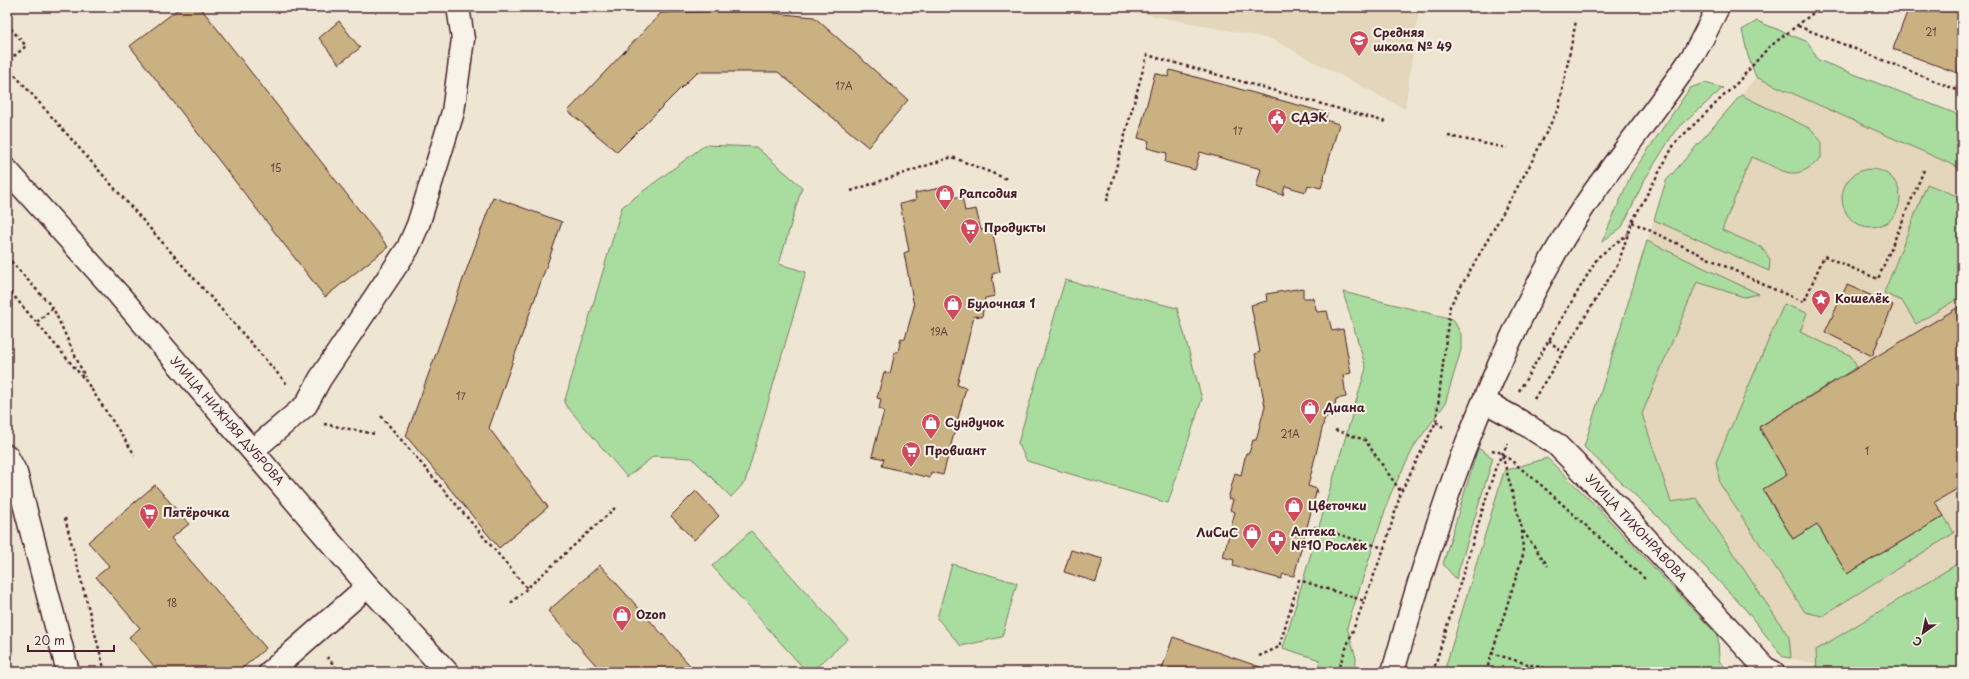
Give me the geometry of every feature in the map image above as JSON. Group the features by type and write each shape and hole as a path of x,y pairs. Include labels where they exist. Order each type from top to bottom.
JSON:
{"street":[{"path":"253,450 306,405 320,379 408,248 418,225 453,112 463,39 458,7"},
{"path":"1393,672 1415,594 1468,439 1514,332 1555,252 1584,206 1693,56 1718,7"},
{"name":"УЛИЦА НИЖНЯЯ ДУБРОВА","path":"7,170 119,295 368,586 447,672"},
{"name":"УЛИЦА ТИХОНРАВОВА","path":"1484,401 1556,444 1612,501 1765,668 1773,672"},
{"path":"7,456 16,473 68,672"},
{"path":"270,672 368,586"}],"path":[{"path":"1513,417 1562,353 1618,264 1632,222 1675,143 1738,82 1768,48 1822,7"},
{"path":"1337,672 1384,548 1401,492 1436,422 1450,306 1530,166 1559,107 1576,20"},
{"path":"7,24 26,46 7,62"},
{"path":"1798,26 1962,92"},
{"path":"1107,201 1147,55 1386,122"},
{"path":"7,66 306,405"},
{"path":"1448,136 1507,148"},
{"path":"851,191 952,157 1007,178"},
{"path":"1632,222 1771,288 1804,302 1824,256 1878,279 1924,170"},
{"path":"1433,672 1472,541 1513,417 1549,340 1598,257 1628,234"},
{"path":"7,257 53,308 86,381"},
{"path":"7,288 86,381 136,455"},
{"path":"37,322 53,308"},
{"path":"1549,340 1562,353"},
{"path":"381,416 527,588"},
{"path":"1436,422 1443,427"},
{"path":"324,424 375,434"},
{"path":"1335,430 1365,440 1401,492"},
{"path":"1486,672 1523,555 1522,529 1502,453"},
{"path":"1502,453 1540,484 1650,583"},
{"path":"510,603 615,508"},
{"path":"65,518 105,672"},
{"path":"1314,528 1384,548"},
{"path":"1522,529 1548,566"},
{"path":"1259,656 1279,647 1300,580 1365,601"},
{"path":"1492,653 1559,672"},
{"path":"1520,672 1532,665"}],"shaded area":[{"name":"Средняя школа № 49","path":"1110,7 1419,7 1405,109 1271,39"},
{"path":"1783,46 1962,116 1962,653 1931,672 1856,672 1783,657 1745,609 1656,515 1584,447 1666,181"}],"green space":[{"path":"1757,21 1808,42 1818,60 1962,116 1962,169 1756,77 1748,56 1742,30"},
{"path":"1705,83 1723,88 1675,131 1645,179 1622,227 1602,242 1631,175 1690,88"},
{"path":"1741,95 1811,129 1821,141 1821,158 1811,167 1794,173 1786,172 1751,157 1722,230 1761,247 1770,259 1769,271 1654,220 1666,181"},
{"path":"705,145 756,147 802,187 779,264 806,272 745,482 731,497 692,458 654,456 627,477 564,403 622,207"},
{"path":"1865,169 1877,169 1892,177 1900,192 1900,204 1892,219 1877,227 1865,227 1850,219 1842,204 1842,192 1850,177"},
{"path":"1927,184 1962,198 1962,296 1916,324 1902,301 1884,293"},
{"path":"1647,241 1759,294 1744,297 1697,282 1642,414 1671,502 1696,498 1789,637 1791,658 1783,657 1745,609 1656,515 1584,447"},
{"path":"1065,280 1177,308 1202,399 1168,503 1027,461 1018,443"},
{"path":"1343,292 1453,319 1461,334 1461,350 1445,404 1415,445 1390,495 1347,627 1356,658 1355,672 1317,672 1320,660 1283,648 1366,368"},
{"path":"1784,304 1807,313 1800,332 1850,355 1857,367 1759,427 1787,475 1763,490 1793,539 1817,524 1847,574 1944,516 1954,533 1822,616 1805,612 1720,484 1716,462"},
{"path":"1478,448 1493,458 1456,579 1443,564"},
{"path":"1547,458 1595,505 1718,636 1719,661 1730,672 1444,672 1504,471"},
{"path":"751,531 848,639 811,672 807,672 712,566"},
{"path":"1962,561 1962,672 1817,672 1816,650"},
{"path":"952,564 1017,583 1002,637 961,646 937,618"}],"building":[{"path":"181,7 200,7 388,247 325,297 130,46"},
{"path":"714,7 772,7 773,13 814,17 908,100 868,147 778,72 697,72 617,152 568,111 661,13 714,11"},
{"path":"1909,7 1962,7 1962,61 1957,73 1893,49"},
{"path":"339,21 360,48 339,64 319,38"},
{"path":"1170,70 1327,113 1325,120 1339,124 1321,188 1308,185 1306,192 1285,186 1283,195 1256,187 1261,169 1200,152 1195,170 1165,162 1167,153 1147,148 1149,141 1138,138 1155,73 1168,77"},
{"path":"951,186 952,197 962,197 965,211 976,209 981,230 992,228 1000,272 992,274 995,296 985,298 982,317 974,316 957,385 966,388 943,475 931,472 930,478 882,466 884,459 872,456 884,411 879,409 881,399 877,398 884,372 890,374 895,352 898,352 901,338 905,339 914,306 904,253 909,251 900,204 916,200 915,193"},
{"path":"493,197 562,222 489,428 548,507 499,548 406,436"},
{"path":"1847,285 1893,305 1872,356 1825,332"},
{"path":"1303,288 1303,298 1313,298 1317,312 1327,311 1332,331 1343,329 1351,373 1343,375 1346,397 1336,399 1333,418 1325,417 1308,486 1317,489 1294,576 1283,574 1281,579 1233,566 1234,560 1223,557 1235,512 1230,510 1233,500 1228,499 1235,473 1241,475 1246,453 1249,453 1253,440 1256,440 1265,406 1255,354 1260,352 1251,305 1267,301 1266,294"},
{"path":"1962,305 1962,486 1935,502 1944,516 1847,574 1817,524 1793,539 1763,489 1787,475 1759,427"},
{"path":"155,485 189,524 171,538 266,648 238,672 159,672 129,637 140,628 96,577 109,566 88,542"},
{"path":"696,491 719,516 694,540 671,516"},
{"path":"1071,550 1103,559 1096,582 1064,572"},
{"path":"600,565 696,672 602,672 548,611"},
{"path":"1173,637 1263,668 1262,672 1161,672"}],"place":[{"name":"Средняя школа № 49","path":"1359,57"},
{"name":"СДЭК","path":"1277,135"},
{"name":"Рапсодия","path":"945,211"},
{"name":"Продукты","path":"970,245"},
{"name":"Кошелёк","path":"1821,316"},
{"name":"Булочная 1","path":"953,321"},
{"name":"Диана","path":"1310,425"},
{"name":"Сундучок","path":"931,440"},
{"name":"Провиант","path":"911,468"},
{"name":"Цветочки","path":"1294,523"},
{"name":"Пятёрочка","path":"149,530"},
{"name":"ЛиСиС","path":"1252,550"},
{"name":"Аптека №10 Рослек","path":"1277,556"},
{"name":"Ozon","path":"622,632"}]}
